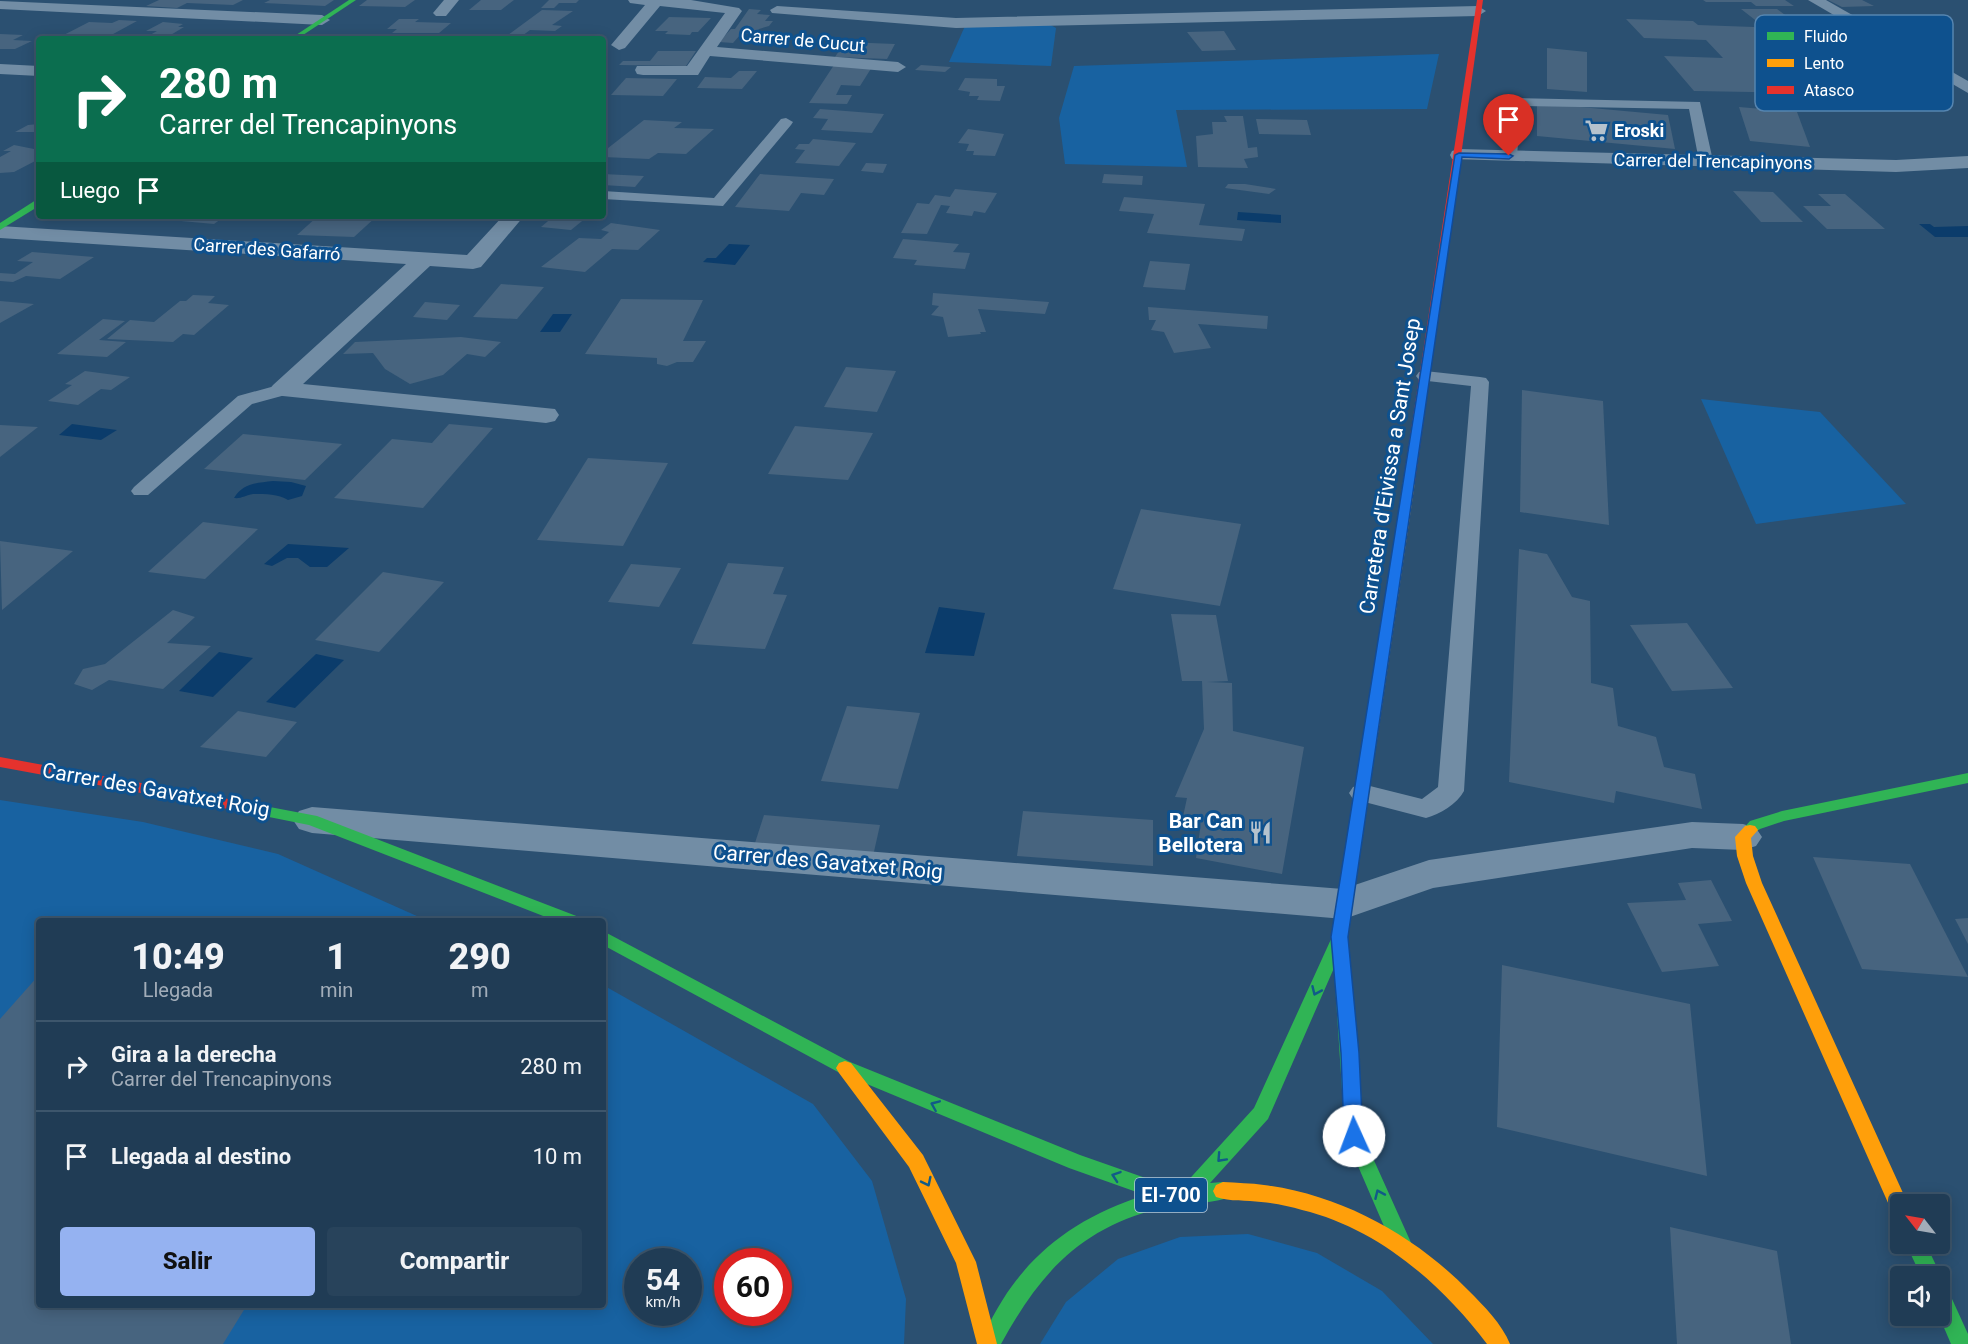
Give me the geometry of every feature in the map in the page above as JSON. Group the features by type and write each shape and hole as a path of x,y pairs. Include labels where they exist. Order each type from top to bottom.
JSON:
{"main road":[{"path":"298,36 353,0"},
{"name":"Carretera d'Eivissa a Sant Josep","path":"1403,1247 1354,1136 1342,921 1459,155 1479,6"},
{"path":"0,227 36,204"},
{"name":"Carrer des Gavatxet Roig","path":"0,762 312,820 565,918"},
{"path":"1894,1194 1765,909 1746,863 1743,837 1755,825 1782,816 1968,778"},
{"name":"Carretera d'Eivissa a Sant Josep","path":"1190,1192 1261,1113 1342,921"},
{"path":"606,939 844,1067 1076,1162 1172,1195"},
{"path":"844,1067 916,1161 966,1262 989,1344"},
{"name":"EI-700","path":"989,1344 1020,1290 1062,1246 1113,1214 1172,1195 1190,1192 1243,1191 1298,1200 1352,1218 1403,1247 1451,1285 1500,1344"},
{"path":"1950,1317 1962,1344"}],"street":[{"path":"441,13 452,0"},
{"path":"635,0 711,6 734,11 692,71 643,69"},
{"path":"1815,0 1841,15"},
{"path":"619,45 656,2"},
{"path":"0,5 322,20"},
{"path":"777,10 956,23 1479,6"},
{"name":"Carrer de Cucut","path":"706,51 898,67"},
{"path":"0,69 36,71"},
{"path":"1953,79 1968,88"},
{"name":"Carrer del Trencapinyons","path":"1459,155 1896,166 1968,162"},
{"name":"Carrer des Gafarró","path":"0,232 473,262 511,219"},
{"path":"282,390 425,259"},
{"path":"282,390 546,415"},
{"name":"Carrer des Gavatxet Roig","path":"312,820 1342,921"},
{"path":"1342,921 1429,874 1692,835 1743,837"}],"lane":[{"path":"1509,156 1515,102 1695,105 1706,161"},
{"path":"606,195 718,203 786,122"},
{"path":"1362,793 1426,809 1450,791 1480,382 1425,375"},
{"path":"141,490 245,400 282,390"}],"shaded area":[{"path":"1047,23 1056,28 1051,66 949,62 965,26"},
{"path":"1439,54 1427,109 1176,110 1187,167 1065,164 1059,118 1074,66"},
{"path":"1238,212 1281,215 1281,223 1237,220"},
{"path":"1919,224 1930,224 1934,227 1968,226 1968,237 1935,237"},
{"path":"729,244 750,245 735,265 703,262 707,258 716,258"},
{"path":"553,314 572,314 560,332 540,332"},
{"path":"1701,399 1820,412 1906,504 1756,524"},
{"path":"72,424 117,430 101,440 59,435"},
{"path":"273,481 306,486 302,496 288,500 276,495 262,494 234,498 246,487"},
{"path":"288,544 349,548 327,567 310,567 298,558 287,558 272,566 264,564"},
{"path":"939,607 985,613 974,656 925,653"},
{"path":"219,652 253,658 213,697 179,691"},
{"path":"316,654 344,660 295,708 266,702"},
{"path":"0,800 143,822 278,854 421,918 36,918 36,1308 606,1308 606,987 813,1104 872,1181 906,1299 904,1344 0,1344"},
{"path":"1248,1234 1317,1253 1382,1291 1433,1344 1040,1344 1066,1302 1118,1259 1180,1237"}],"building":[{"path":"159,0 243,0 233,5 187,3 177,8 146,6"},
{"path":"270,0 334,0 325,6 264,3"},
{"path":"367,0 415,0 405,7 359,6"},
{"path":"481,0 514,0 501,10 469,10"},
{"path":"549,0 579,0 576,3 559,3 554,8 541,8"},
{"path":"1703,0 1785,0 1794,6 1756,6 1751,2 1706,2"},
{"path":"1828,0 1862,0 1874,6 1842,7"},
{"path":"749,9 761,10 757,14 770,15 765,21 773,21 755,34 741,34 733,43 719,42 731,29 735,29"},
{"path":"1741,9 1777,9 1785,15 1755,15 1755,20"},
{"path":"542,10 573,11 552,25 562,26 555,31 530,30 522,36 508,35"},
{"path":"669,17 711,18 698,32 692,32 690,35 665,34 668,31 655,31"},
{"path":"399,19 451,23 439,33 392,33 397,29 387,29"},
{"path":"1626,19 1693,21 1698,25 1754,27 1755,92 1694,91 1664,56 1723,58 1706,40 1644,38"},
{"path":"119,20 137,21 110,36 62,36 89,22 112,23"},
{"path":"163,22 183,24 178,27 184,27 169,36 148,36 157,31 146,31"},
{"path":"1224,31 1236,50 1202,51 1187,32"},
{"path":"0,34 23,35 13,40 32,41 15,49 0,49"},
{"path":"845,42 895,44 887,59 835,57"},
{"path":"1547,48 1587,52 1587,92 1547,89"},
{"path":"658,51 696,51 686,66 619,65 623,61 650,61"},
{"path":"834,65 872,67 860,86 841,85 836,95 852,95 847,104 809,103"},
{"path":"921,65 951,67 945,72 915,70"},
{"path":"739,71 757,71 742,89 697,88 705,77 731,78"},
{"path":"626,78 677,79 663,96 611,95"},
{"path":"965,78 997,79 997,86 1005,86 1000,101 977,100 979,96 969,96 970,92 958,90"},
{"path":"1537,103 1668,115 1675,149 1537,136"},
{"path":"1739,107 1755,108 1755,111 1797,112 1810,147 1750,141"},
{"path":"820,109 884,114 872,133 821,130 828,119 813,118"},
{"path":"1224,116 1243,116 1248,148 1257,147 1258,157 1244,159 1248,168 1198,167 1196,136 1213,134 1212,122 1227,122"},
{"path":"1256,119 1307,120 1311,135 1259,134"},
{"path":"644,120 682,122 674,128 714,129 686,154 658,153 649,159 606,157 606,150"},
{"path":"36,124 36,132 15,132 28,125"},
{"path":"968,129 1004,134 995,156 973,155 974,151 966,151 969,144 958,143"},
{"path":"813,139 856,143 839,166 795,163 805,150 795,149 799,144 809,144"},
{"path":"14,145 36,149 36,161 14,172 0,173 0,157 11,151 3,151"},
{"path":"866,163 887,164 883,173 861,171"},
{"path":"606,174 644,176 635,187 606,185"},
{"path":"760,174 834,179 824,195 801,193 789,211 735,207"},
{"path":"1104,174 1143,176 1142,185 1102,183"},
{"path":"1228,184 1276,189 1269,194 1225,188"},
{"path":"955,189 997,193 985,213 974,211 972,216 946,213 950,206 941,205 927,234 901,233 917,203 929,204 935,195 950,197"},
{"path":"1733,191 1773,192 1803,222 1761,222"},
{"path":"1818,194 1845,194 1885,229 1827,229 1803,206 1831,206"},
{"path":"1124,197 1205,204 1199,225 1245,229 1242,241 1147,233 1154,214 1119,211"},
{"path":"172,219 221,219 214,224 170,220"},
{"path":"315,219 374,219 354,237 297,235"},
{"path":"550,219 585,219 571,230 541,227"},
{"path":"611,223 660,230 638,250 612,249 585,272 541,267 579,238 601,239 609,232 601,230"},
{"path":"903,239 959,244 953,252 970,253 965,269 914,265 917,260 893,258"},
{"path":"32,252 94,257 60,279 26,276 13,282 0,281 0,273 15,274 33,262 17,261"},
{"path":"1150,261 1190,264 1185,290 1143,287"},
{"path":"501,284 544,287 517,319 473,317"},
{"path":"933,293 1049,302 1045,314 978,309 986,332 948,337 943,317 931,315 939,306 932,305"},
{"path":"193,295 215,296 208,303 229,305 194,335 183,334 173,342 107,339 130,320 154,322 180,301 186,301"},
{"path":"621,299 703,300 683,341 706,341 693,362 677,362 667,366 657,364 657,358 585,354"},
{"path":"0,301 34,304 0,323"},
{"path":"425,302 460,305 447,320 413,317"},
{"path":"1148,307 1268,316 1267,329 1198,324 1211,348 1174,353 1164,332 1151,330 1156,320 1149,320"},
{"path":"103,319 125,321 99,340 126,342 107,357 57,354"},
{"path":"461,337 501,342 485,357 467,354 443,375 410,384 385,369 373,353 343,354 355,342"},
{"path":"846,367 896,371 877,412 824,407"},
{"path":"85,371 130,377 111,390 101,389 78,405 48,401 72,385 65,384"},
{"path":"1522,390 1603,401 1609,525 1520,512"},
{"path":"449,424 493,428 423,508 334,498 392,439 432,443"},
{"path":"0,425 38,427 0,457"},
{"path":"795,426 873,433 848,480 768,474"},
{"path":"243,434 342,444 305,480 204,469"},
{"path":"588,458 668,463 623,546 537,540"},
{"path":"1141,509 1241,524 1220,606 1113,589"},
{"path":"203,522 258,529 205,579 148,572"},
{"path":"0,541 73,551 2,610"},
{"path":"1519,549 1547,554 1572,597 1590,601 1591,683 1613,688 1618,726 1656,737 1664,767 1695,774 1702,809 1616,791 1614,803 1509,782"},
{"path":"728,563 784,567 773,594 787,595 765,649 692,644"},
{"path":"631,564 681,568 659,607 608,602"},
{"path":"383,572 444,582 379,652 315,640"},
{"path":"173,610 195,617 167,643 211,646 163,689 109,680 92,690 74,684 83,669 105,664"},
{"path":"1171,614 1216,615 1228,681 1207,682 1232,683 1233,731 1304,747 1282,874 1196,858 1200,830 1181,826 1187,798 1175,797 1204,729 1202,681 1182,681"},
{"path":"1687,623 1733,688 1672,691 1630,625"},
{"path":"847,706 920,713 898,789 821,781"},
{"path":"238,711 297,722 266,757 200,747"},
{"path":"1023,811 1153,820 1153,866 1017,856"},
{"path":"764,815 880,825 873,856 754,846"},
{"path":"1813,857 1910,864 1968,977 1862,969"},
{"path":"1711,880 1732,921 1698,924 1719,966 1662,972 1627,903 1686,900 1678,883"},
{"path":"1968,918 1968,944 1955,919"},
{"path":"1502,965 1690,1004 1707,1176 1497,1127"},
{"path":"36,978 36,1308 245,1308 223,1344 0,1344 0,1019"},
{"path":"1670,1227 1777,1251 1791,1344 1677,1344"}],"traffic: fast":[{"path":"298,36 353,0"},
{"path":"0,227 36,204"},
{"path":"1370,740 1340,937 1350,1053 1354,1136 1403,1247"},
{"path":"1750,830 1755,825 1782,816 1968,778"},
{"path":"239,806 312,820 565,918"},
{"path":"606,939 844,1067 1076,1162 1171,1195"},
{"path":"1190,1192 1261,1113 1339,939"},
{"path":"990,1344 1013,1304 1040,1267 1058,1249 1079,1234 1100,1221 1148,1202 1223,1191"},
{"path":"1921,1254 1926,1266"},
{"path":"1950,1317 1962,1344"}],"traffic: slow":[{"path":"1370,740 1409,482"},
{"path":"1750,830 1743,837 1745,856 1754,883 1894,1194"},
{"path":"845,1068 916,1161 966,1262 987,1344"},
{"path":"1223,1191 1263,1193 1304,1201 1343,1215 1380,1233 1415,1256 1447,1283 1476,1312 1500,1344"}],"traffic: jam":[{"path":"1409,482 1480,0"},
{"path":"0,762 239,806"}],"place":[{"name":"Eroski","path":"1596,130"},
{"name":"Bar Can Bellotera","path":"1261,833"}],"route":[{"path":"1354,1136 1350,1053 1340,937 1459,155 1509,156"}]}
